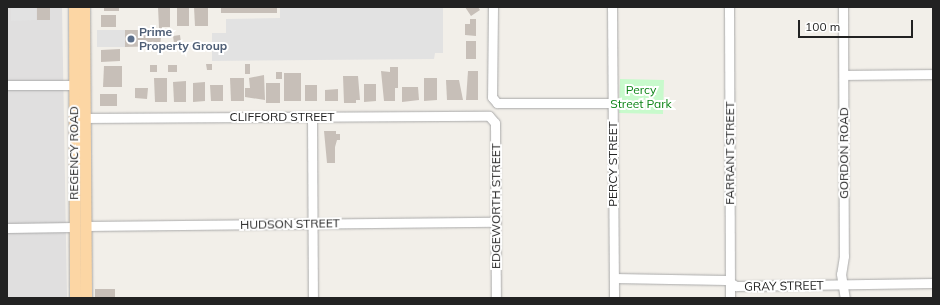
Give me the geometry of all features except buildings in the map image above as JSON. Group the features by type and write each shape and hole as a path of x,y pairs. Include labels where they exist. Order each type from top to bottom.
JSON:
{"main road":[{"name":"REGENCY ROAD","path":"74,7 80,85"},
{"name":"REGENCY ROAD","path":"75,298 80,226 80,85 84,7"},
{"name":"REGENCY ROAD","path":"80,226 86,298"}],"street":[{"path":"493,7 492,97 497,103 613,103"},
{"name":"PERCY STREET","path":"612,7 614,298"},
{"name":"FARRANT STREET","path":"729,7 730,298"},
{"name":"GORDON ROAD","path":"843,7 843,285 845,298"},
{"path":"844,75 933,74"},
{"path":"7,86 80,85"},
{"name":"CLIFFORD STREET","path":"80,118 489,116"},
{"name":"EDGEWORTH STREET","path":"489,116 495,123 496,298"},
{"path":"312,117 313,298"},
{"name":"HUDSON STREET","path":"7,228 312,223 496,222"},
{"name":"GRAY STREET","path":"614,278 726,280 736,286 933,283"}],"shaded area":[{"path":"7,7 62,7 67,298 7,298"},
{"path":"11,7 36,7 36,20 11,21"},
{"path":"280,7 443,7 443,53 435,53 434,59 212,61 212,33 226,33 226,19 280,18"},
{"path":"97,30 125,30 125,47 97,47"}],"green space":[{"name":"Percy Street Park","path":"620,79 664,80 663,114 619,113"}],"place":[{"name":"Prime Property Group","path":"131,39"}]}
